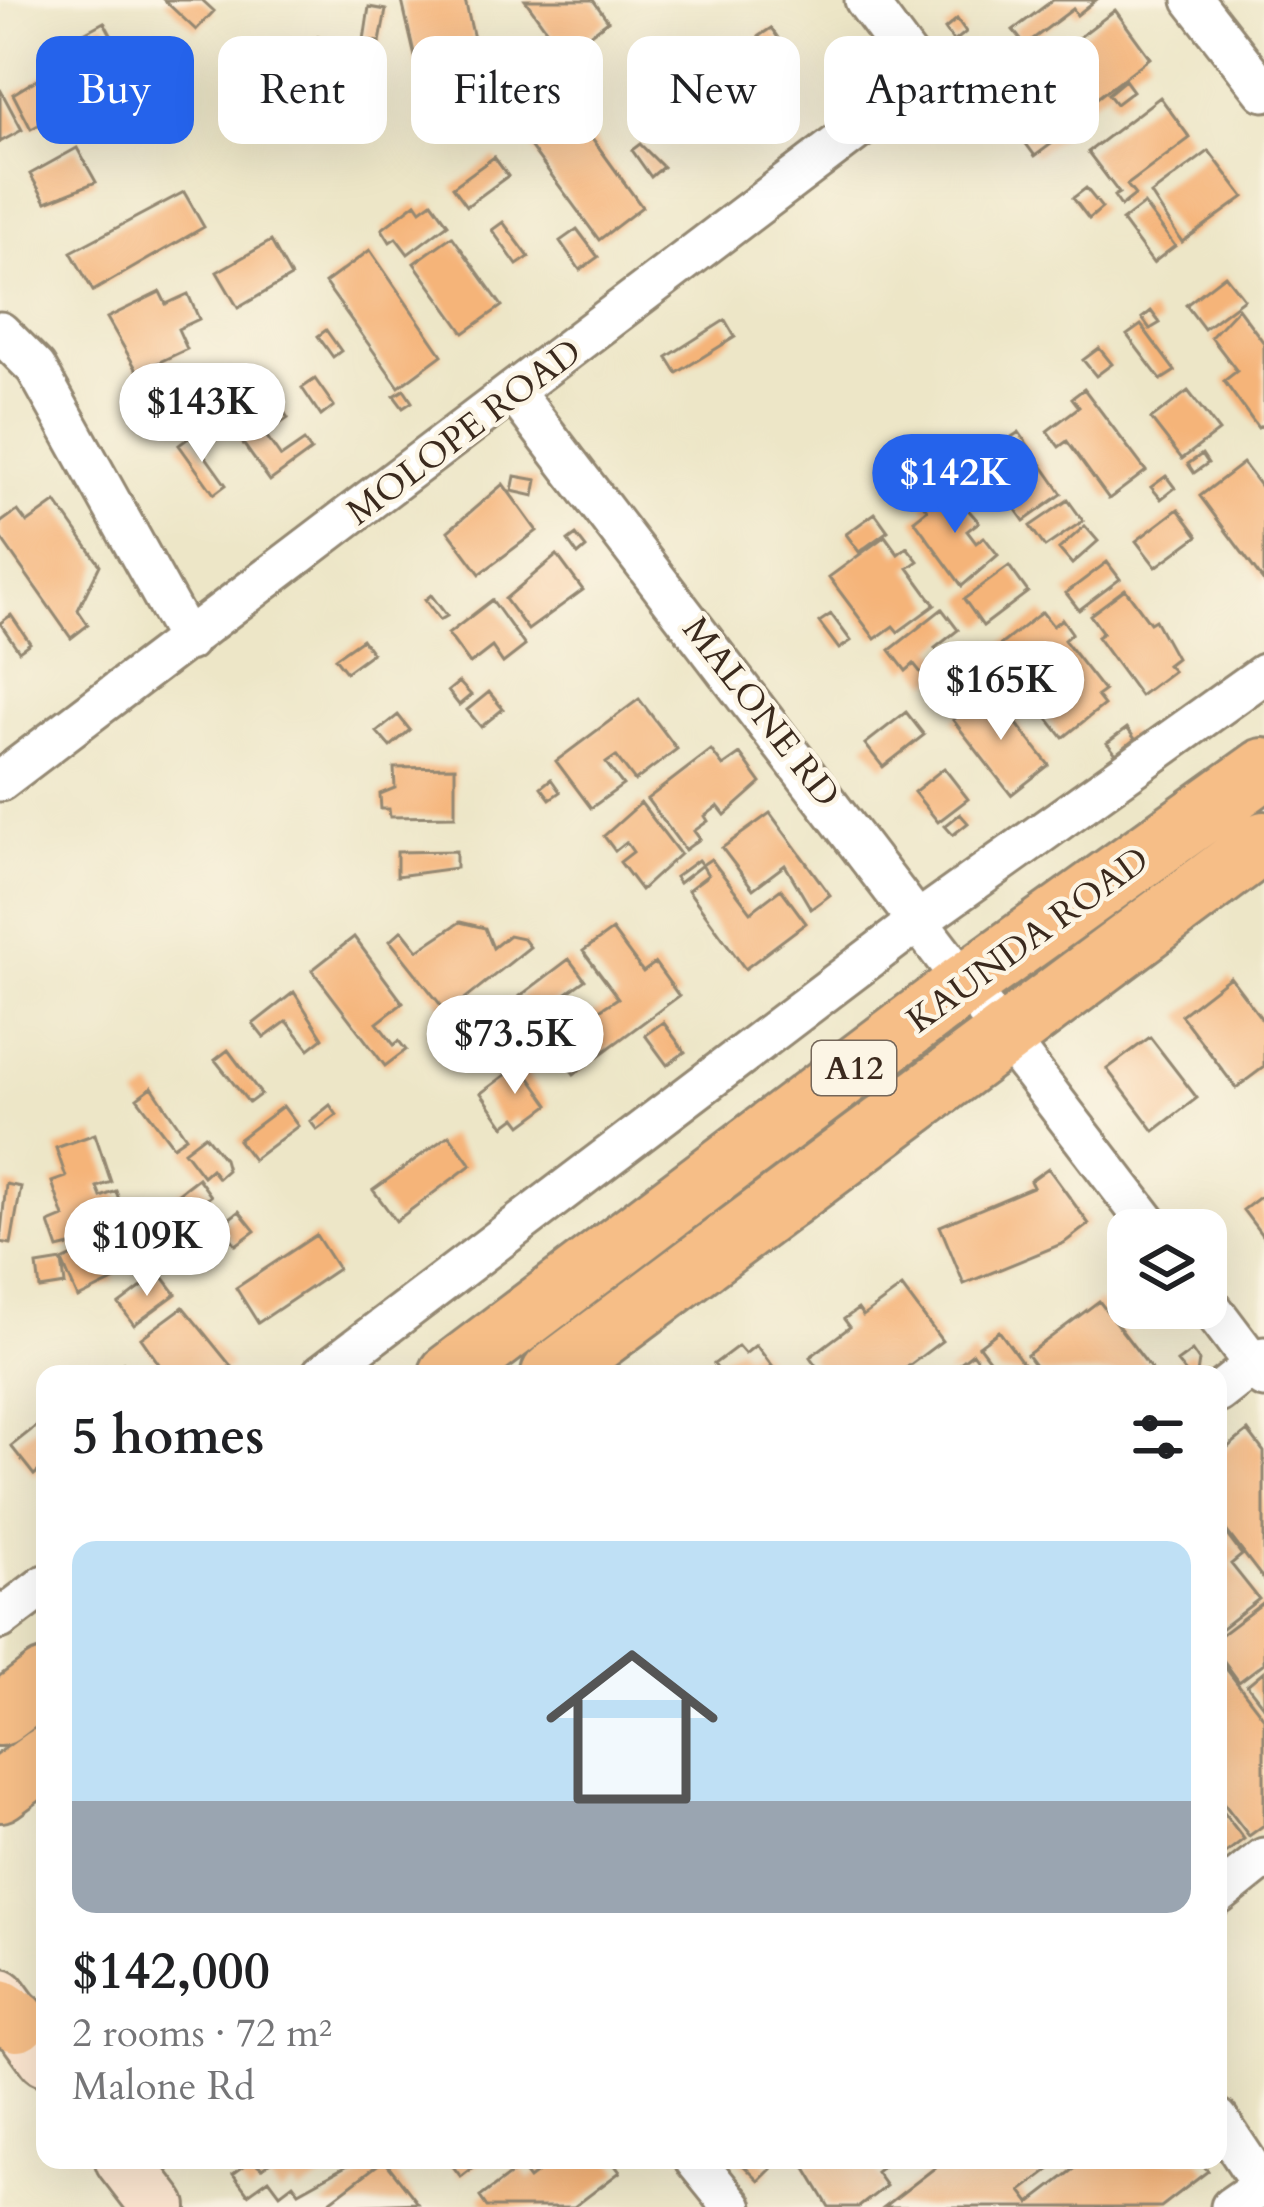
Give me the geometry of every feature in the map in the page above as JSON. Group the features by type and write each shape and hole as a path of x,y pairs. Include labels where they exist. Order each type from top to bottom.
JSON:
{"main road":[{"name":"KAUNDA ROAD","path":"462,1365 965,984 1264,769"},
{"name":"KAUNDA ROAD","path":"564,1365 1004,1031 1264,842"},
{"path":"0,1715 36,1688"}],"street":[{"name":"MOLOPE ROAD","path":"0,781 924,79 865,0"},
{"path":"1193,0 1264,92"},
{"path":"0,332 36,368 188,641"},
{"name":"MALONE RD","path":"515,394 921,919 1137,1209"},
{"path":"334,1365 921,919 1264,674"},
{"path":"1227,1326 1261,1367 1227,1388"},
{"path":"0,1619 36,1592"},
{"path":"1227,1887 1264,1858"},
{"path":"1227,2138 1252,2192"},
{"path":"130,2169 159,2207"},
{"path":"702,2169 733,2207"}],"building":[{"path":"164,0 202,0 214,11 196,30"},
{"path":"465,0 473,36 411,36 411,40 402,1"},
{"path":"525,0 593,0 608,21 588,36 551,36"},
{"path":"1053,0 1096,0 1077,15 1073,9 1037,36 1018,36 1013,30"},
{"path":"369,7 386,10 381,36 365,36"},
{"path":"1115,10 1150,58 1099,97 1099,36 1081,36"},
{"path":"957,19 966,32 950,36 945,29"},
{"path":"104,22 112,36 78,36"},
{"path":"36,80 36,126 31,129 13,94"},
{"path":"1125,80 1133,91 1116,104 1108,94"},
{"path":"0,89 22,130 0,142"},
{"path":"1160,97 1190,138 1127,185 1135,195 1121,206 1114,196 1119,193 1088,152"},
{"path":"596,144 642,207 599,240 530,146"},
{"path":"640,144 663,167 651,177 632,150"},
{"path":"1026,144 1051,144 1035,156"},
{"path":"77,148 96,182 46,202 30,174"},
{"path":"1209,151 1244,197 1182,242 1151,194"},
{"path":"494,157 508,176 467,206 453,187"},
{"path":"1086,188 1102,208 1089,219 1073,198"},
{"path":"184,192 204,227 93,291 71,252"},
{"path":"432,202 448,224 408,254 396,238 390,242 382,229 416,203 421,210"},
{"path":"1144,204 1175,246 1153,263 1122,221"},
{"path":"503,222 529,257 517,265 492,230"},
{"path":"577,229 598,257 580,270 560,241"},
{"path":"452,236 502,306 464,333 414,263"},
{"path":"271,241 291,277 238,308 217,272"},
{"path":"370,250 442,355 399,387 325,283"},
{"path":"1225,275 1244,299 1204,329 1186,305"},
{"path":"160,292 166,304 188,294 199,319 178,329 187,349 138,372 107,318"},
{"path":"1238,308 1264,343 1264,424 1258,428 1224,381 1237,371 1211,337"},
{"path":"1151,311 1160,323 1150,329 1142,318"},
{"path":"725,320 735,337 677,373 667,357"},
{"path":"1141,325 1175,371 1161,380 1127,335"},
{"path":"326,330 341,351 333,357 318,336"},
{"path":"1099,348 1112,364 1096,376 1083,360"},
{"path":"315,379 334,406 321,416 302,388"},
{"path":"262,380 288,418 265,434 281,457 304,441 311,451 270,481 219,410"},
{"path":"1084,389 1146,471 1109,499 1067,441 1059,447 1047,431 1079,407 1072,398"},
{"path":"404,390 412,402 403,408 394,396"},
{"path":"1188,391 1219,431 1182,459 1151,419"},
{"path":"1019,432 1062,494 1024,521 980,458"},
{"path":"191,436 226,485 214,494 179,445"},
{"path":"1202,454 1208,463 1194,473 1188,464"},
{"path":"1243,463 1264,491 1264,582 1200,496"},
{"path":"515,476 537,480 534,496 512,491"},
{"path":"1166,476 1175,488 1161,499 1151,487"},
{"path":"503,484 537,531 480,574 448,531"},
{"path":"947,486 979,522 967,531 976,543 984,537 998,555 962,586 914,520 927,510 923,504"},
{"path":"1068,500 1083,521 1045,547 1030,526"},
{"path":"56,502 100,565 78,610 88,625 71,638 0,537 0,523 11,515 18,511 27,523"},
{"path":"1178,509 1198,536 1156,567 1136,541"},
{"path":"875,513 888,531 859,552 846,534"},
{"path":"1085,526 1098,541 1072,564 1059,549"},
{"path":"576,535 586,548 578,555 568,541"},
{"path":"885,536 898,554 907,547 918,561 908,568 935,605 898,632 893,626 875,639 829,577"},
{"path":"557,555 583,590 528,630 505,599"},
{"path":"1107,562 1120,579 1079,610 1066,593"},
{"path":"1009,566 1028,592 983,626 964,599"},
{"path":"1125,589 1150,623 1155,620 1176,658 1167,665 1173,671 1140,696 1097,637 1103,633 1090,615"},
{"path":"431,595 447,616 440,620 425,600"},
{"path":"492,600 525,646 503,663 492,647 470,664 448,634"},
{"path":"942,609 958,630 935,648 949,667 929,683 914,664 906,671 890,650"},
{"path":"1042,612 1053,626 1062,619 1072,633 1064,640 1104,691 1097,696 1104,705 1063,738 994,650"},
{"path":"831,614 851,641 839,649 819,622"},
{"path":"11,615 30,643 19,651 0,623"},
{"path":"362,639 372,653 346,672 335,658"},
{"path":"973,666 984,681 952,706 941,691"},
{"path":"459,682 471,695 459,705 448,691"},
{"path":"991,691 1049,765 1011,795 953,720"},
{"path":"489,692 503,709 481,727 467,710"},
{"path":"639,699 677,749 635,781 616,756 606,763 623,785 591,808 556,761"},
{"path":"906,712 924,735 883,767 865,744"},
{"path":"398,715 410,730 390,747 377,732"},
{"path":"1127,728 1135,739 1116,754 1107,743"},
{"path":"711,750 723,766 740,754 761,783 725,815 718,806 705,816 708,821 694,831 700,839 685,850 647,799"},
{"path":"455,767 455,816 390,817 389,809 381,809 380,794 395,788 394,768"},
{"path":"944,768 968,799 938,822 914,792"},
{"path":"551,779 560,792 550,799 541,787"},
{"path":"641,803 680,854 641,890 620,862 633,852 626,842 615,851 604,836"},
{"path":"770,813 830,895 811,909 785,865 753,889 722,848"},
{"path":"960,814 968,823 953,835 945,826"},
{"path":"456,851 456,868 397,876 397,852"},
{"path":"711,859 751,912 781,889 806,923 745,969 688,890 708,875 702,865"},
{"path":"698,860 702,865 679,883 675,877"},
{"path":"460,922 485,928 493,948 509,935 523,938 530,947 447,1013 390,941 402,930 418,950"},
{"path":"612,930 643,972 655,963 679,996 574,1074 550,1042 618,998 583,951"},
{"path":"354,937 403,1003 377,1023 394,1045 399,1041 406,1050 385,1066 312,970"},
{"path":"569,959 585,980 535,1016 520,996"},
{"path":"1230,977 1264,1022 1264,1067 1236,1088 1181,1015"},
{"path":"294,992 323,1038 309,1049 287,1021 264,1038 253,1024"},
{"path":"663,1022 685,1052 667,1065 645,1035"},
{"path":"1150,1037 1197,1098 1154,1131 1107,1069"},
{"path":"228,1050 261,1094 249,1103 215,1060"},
{"path":"520,1064 549,1105 522,1125 516,1117 504,1126 481,1093"},
{"path":"152,1087 186,1137 173,1146 137,1098"},
{"path":"330,1105 337,1115 317,1130 310,1121"},
{"path":"283,1106 298,1126 253,1160 238,1140"},
{"path":"95,1134 111,1182 97,1187 101,1197 116,1191 130,1231 58,1249 49,1223 64,1217 52,1182 66,1177 56,1148"},
{"path":"205,1135 224,1159 227,1170 218,1178 211,1169 203,1176 184,1151"},
{"path":"449,1135 471,1165 396,1221 373,1190"},
{"path":"1048,1168 1089,1224 1064,1243 964,1284 940,1226 1033,1187 1030,1181"},
{"path":"198,1178 211,1196 169,1228 155,1211"},
{"path":"6,1184 21,1187 11,1244 0,1242"},
{"path":"1264,1194 1264,1238 1243,1210"},
{"path":"239,1211 255,1231 236,1245 221,1225"},
{"path":"316,1235 338,1269 258,1323 236,1288"},
{"path":"118,1244 127,1263 110,1271 115,1280 78,1298 62,1261 98,1245 101,1252"},
{"path":"62,1261 65,1285 40,1289 37,1265"},
{"path":"160,1273 176,1294 134,1325 119,1304"},
{"path":"902,1287 942,1341 910,1365 816,1365 810,1357 850,1327 844,1319 858,1309 863,1316"},
{"path":"1099,1301 1107,1311 1107,1329 1120,1329 1148,1365 1034,1365 1027,1355"},
{"path":"183,1307 230,1365 160,1365 141,1338"},
{"path":"999,1331 1024,1365 993,1365 979,1346"},
{"path":"756,1345 771,1365 714,1364 738,1346 745,1354"},
{"path":"1192,1351 1199,1361 1198,1365 1177,1362"},
{"path":"973,1353 982,1365 958,1365"},
{"path":"36,1426 36,1473 34,1475 11,1446"},
{"path":"1248,1431 1264,1452 1264,1580 1227,1532 1227,1448"},
{"path":"1227,1535 1242,1555 1231,1564 1259,1599 1227,1624"},
{"path":"1264,1602 1264,1663 1239,1682 1227,1665 1227,1630"},
{"path":"1227,1670 1264,1718 1264,1825 1249,1836 1227,1808"},
{"path":"1264,1671 1264,1707 1247,1685"},
{"path":"1227,1817 1244,1839 1227,1852"},
{"path":"240,2169 341,2169 299,2192 293,2184 280,2194 269,2179 248,2194 233,2174"},
{"path":"372,2169 391,2169 418,2203 322,2207"},
{"path":"517,2169 529,2179 542,2169 620,2172 574,2207 487,2207 480,2197"},
{"path":"747,2169 771,2169 759,2181"},
{"path":"806,2169 880,2169 876,2172 886,2186 859,2207 829,2207"},
{"path":"933,2169 1050,2169 1021,2191 1030,2203 1074,2169 1208,2171 1161,2207 884,2207"}]}
